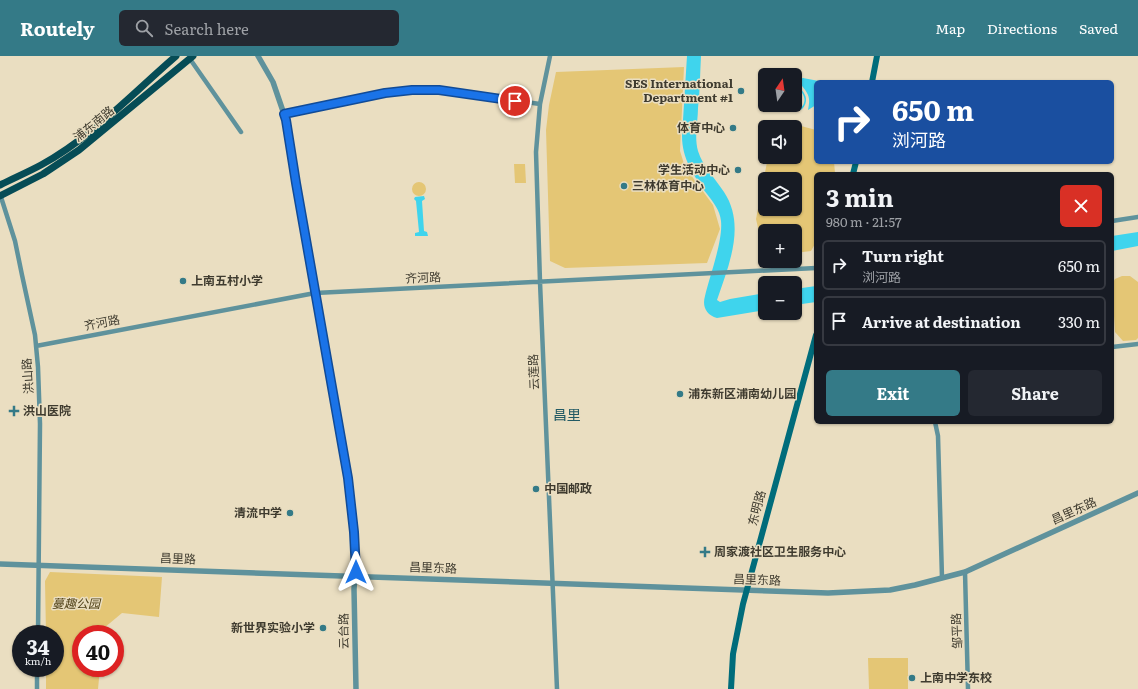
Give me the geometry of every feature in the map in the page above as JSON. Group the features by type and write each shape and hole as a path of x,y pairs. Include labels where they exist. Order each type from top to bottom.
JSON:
{"main road":[{"name":"浦东南路","path":"0,184 42,165 77,141 112,114 176,56"},
{"path":"872,80 877,56"},
{"name":"浦东南路","path":"0,196 44,174 79,150 191,57"},
{"name":"东明路","path":"731,689 734,648 746,590 814,342"}],"street":[{"name":"云台路","path":"258,56 274,82 286,120 352,502 356,561 356,689"},
{"name":"云莲路","path":"550,56 540,104 536,152 540,282 558,689"},
{"path":"191,57 241,132"},
{"path":"284,114 385,93 412,90 439,90 540,104"},
{"name":"洪山路","path":"0,193 15,241 36,346 40,405 38,625"},
{"path":"1114,221 1138,217"},
{"name":"齐河路","path":"36,346 315,293 814,268"},
{"path":"1114,346 1138,344"},
{"path":"935,424 938,436 942,578"},
{"name":"昌里东路","path":"355,576 828,593 876,592 902,588 965,572 1138,493"},
{"name":"昌里路","path":"0,564 355,576"},
{"name":"邹平路","path":"965,572 968,689"},
{"path":"37,689 38,677"}],"green space":[{"name":"三林体育中心","path":"684,67 680,151 685,167 713,205 720,229 707,263 565,268 550,261 546,130 549,105 556,72"},
{"path":"802,126 814,129 814,164 834,164 835,172 814,172 814,246 811,251 802,252 802,224 758,224 758,228 756,219 758,209 758,216 802,216 802,172 765,172 767,164 802,164"},
{"path":"514,164 525,164 526,183 515,183"},
{"path":"419,182 424,184 426,189 424,194 419,196 414,194 412,189 414,184"},
{"path":"1122,276 1130,276 1138,282 1138,338 1136,340 1123,341 1115,332 1115,279"},
{"name":"蔓趣公园","path":"50,572 162,577 159,617 122,613 108,625 72,625 72,677 99,677 98,689 46,689 46,677 64,677 64,625 46,625 45,581"},
{"path":"868,658 908,658 908,689 869,689"}],"water":[{"path":"687,56 701,56 696,135 697,146 700,157 731,205 735,231 730,259 717,300 720,302 758,294 758,311 717,318 710,315 706,310 704,300 716,258 720,238 721,221 714,203 693,174 686,160 682,136"},
{"path":"802,78 814,80 814,106 808,110 809,98 802,86"},
{"path":"424,196 425,199 422,201 424,231 427,232 428,236 415,236 415,233 419,232 416,201 414,199 415,197"},
{"path":"1138,232 1138,246 1114,251 1114,236"},
{"path":"814,286 814,302 802,304 802,288"}],"waterway":[{"path":"802,92 805,96 805,104 802,108"}],"place":[{"name":"SES International Department #1","path":"741,91"},
{"name":"体育中心","path":"733,128"},
{"name":"学生活动中心","path":"738,170"},
{"name":"三林体育中心","path":"624,186"},
{"name":"上南五村小学","path":"183,281"},
{"name":"浦东新区浦南幼儿园","path":"680,394"},
{"name":"洪山医院","path":"14,411"},
{"name":"中国邮政","path":"536,489"},
{"name":"清流中学","path":"290,513"},
{"name":"周家渡社区卫生服务中心","path":"705,552"},
{"name":"新世界实验小学","path":"323,628"},
{"name":"上南中学东校","path":"912,678"}],"district":[{"name":"昌里","path":"567,415"}],"route":[{"path":"356,572 352,502 284,114 385,93 412,90 439,90 515,101"}]}
